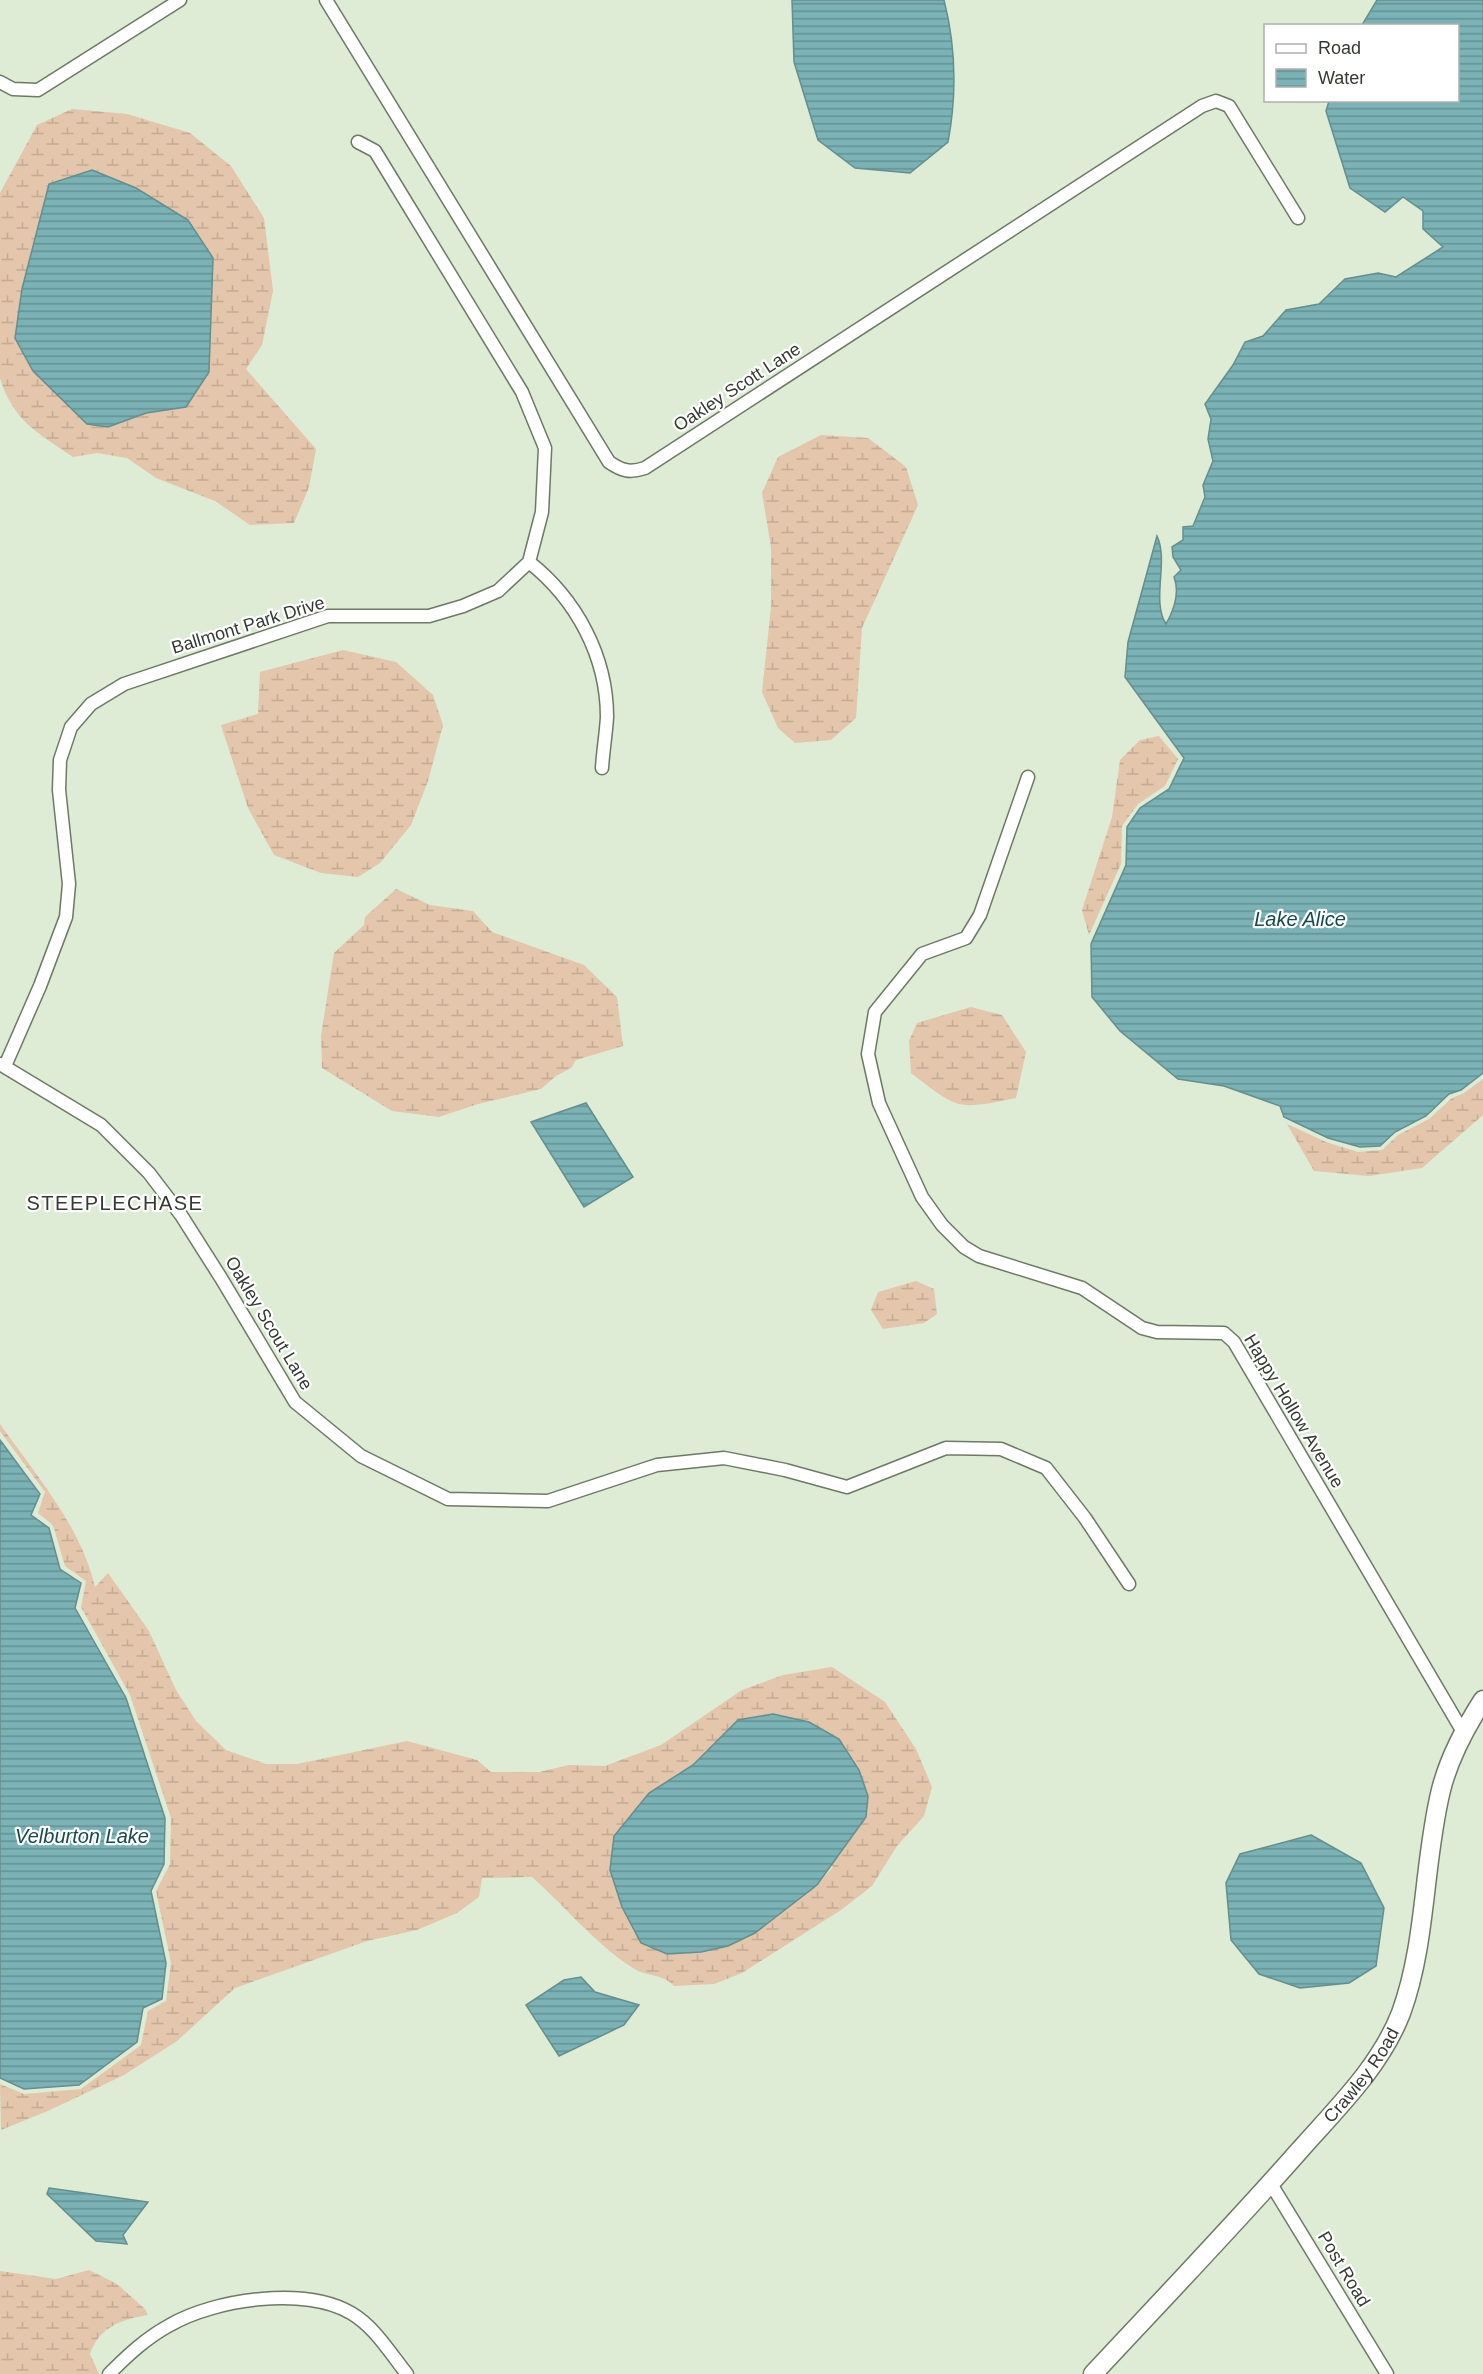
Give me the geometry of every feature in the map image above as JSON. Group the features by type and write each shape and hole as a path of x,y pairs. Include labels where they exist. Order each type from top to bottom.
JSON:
{"street":[{"path":"0,82 13,89 38,90 180,0"},
{"name":"Oakley Scott Lane","path":"326,0 609,462 621,470 634,472 645,468 1202,106 1216,101 1229,106 1298,218"},
{"path":"358,142 375,151 522,392 545,448 542,513 529,562 553,580 582,621 596,651 604,684 607,717 602,768"},
{"name":"Ballmont Park Drive","path":"3,1065 40,986 66,917 69,884 59,790 60,760 71,727 91,704 124,684 328,616 429,616 463,606 498,591 529,562"},
{"name":"Happy Hollow Avenue","path":"1028,777 980,915 966,938 922,954 875,1012 868,1054 879,1103 902,1157 922,1197 942,1225 964,1247 979,1256 1082,1288 1142,1328 1157,1332 1224,1333 1234,1342 1463,1732"},
{"name":"Oakley Scout Lane","path":"3,1065 101,1125 149,1173 210,1261 295,1402 361,1456 448,1500 548,1501 657,1465 724,1458 785,1470 847,1488 946,1448 1001,1449 1046,1468 1085,1518 1129,1584"},
{"name":"Crawley Road","path":"1093,2374 1271,2184 1364,2078 1384,2047 1400,2014 1411,1979 1441,1789 1463,1732 1483,1700"},
{"name":"Post Road","path":"1271,2184 1387,2374"},
{"path":"109,2374 139,2345 172,2324 221,2306 268,2298 306,2298 330,2303 353,2314 372,2329 407,2374"}],"green space":[{"path":"72,109 127,114 190,133 231,166 264,218 273,291 262,345 246,369 316,449 309,487 294,523 250,525 215,501 156,478 127,458 97,453 73,457 28,425 12,405 0,378 0,193 37,125","holes":["49,184 209,332 209,372 186,407 146,413 108,427 15,338 22,289"]},
{"path":"821,435 868,438 906,467 918,505 862,628 856,718 831,740 795,743 778,728 762,692 771,607 771,547 762,493 778,457"},
{"path":"343,650 396,662 433,695 443,725 428,781 411,825 380,863 358,877 321,873 274,855 248,808 221,725 258,714 260,672"},
{"path":"1159,736 1178,759 1165,786 1138,804 1122,826 1121,864 1089,935 1082,910 1112,817 1120,760 1140,740"},
{"path":"396,889 430,905 473,911 492,932 584,965 617,997 623,1046 576,1060 571,1068 556,1076 541,1089 478,1104 439,1117 392,1111 322,1068 321,1036 334,953 364,925 365,917"},
{"path":"971,1007 1002,1015 1026,1052 1016,1098 981,1104 959,1104 939,1094 911,1073 909,1041 917,1023"},
{"path":"1483,1079 1483,1115 1422,1168 1369,1176 1314,1171 1287,1124 1326,1142 1358,1152 1382,1150 1398,1135 1429,1119 1452,1098 1464,1093"},
{"path":"916,1281 934,1289 937,1314 924,1323 883,1329 871,1310 878,1292"},
{"path":"0,1424 42,1481 68,1522 79,1543 95,1587 108,1573 149,1631 176,1690 196,1721 226,1750 266,1764 297,1764 407,1741 477,1760 491,1772 539,1772 569,1765 605,1766 661,1745 742,1690 783,1675 832,1667 885,1702 916,1749 932,1787 924,1816 897,1846 872,1886 841,1910 742,1973 714,1984 674,1986 664,1979 633,1968 593,1936 532,1877 482,1878 479,1897 457,1913 417,1930 367,1941 235,1988 177,2041 124,2075 1,2130 0,2084 24,2094 81,2089 141,2045 148,2011 166,2001 171,1963 156,1891 170,1864 171,1818 130,1695 81,1607 86,1581 65,1566 53,1525 38,1513 45,1492 0,1431","holes":["738,1720 833,1867 817,1885 755,1933 649,1793 693,1765"]},
{"path":"89,2270 117,2284 145,2309 148,2315 121,2322 99,2337 90,2354 99,2374 0,2374 0,2271 56,2279"}],"water":[{"path":"792,0 944,0 951,35 954,71 953,106 948,142 910,173 855,168 818,140 794,62"},
{"name":"Lake Alice","path":"1377,0 1483,0 1483,1073 1461,1090 1449,1094 1426,1116 1395,1132 1380,1146 1360,1147 1328,1138 1284,1117 1280,1106 1224,1086 1178,1079 1120,1031 1092,997 1091,944 1126,865 1127,827 1140,808 1169,789 1184,758 1125,677 1128,642 1157,536 1161,557 1160,604 1166,624 1174,607 1176,583 1174,577 1181,570 1173,557 1172,547 1183,540 1183,527 1193,526 1205,497 1203,485 1213,461 1208,439 1211,419 1205,404 1233,365 1245,342 1263,336 1286,310 1319,304 1345,279 1378,273 1396,277 1443,247 1423,229 1423,211 1403,197 1385,212 1350,188 1326,111 1329,102 1459,102 1459,24 1363,24"},
{"path":"92,170 136,188 188,220 213,258 209,372 186,407 146,413 108,427 87,424 33,371 15,338 22,289 49,184"},
{"path":"586,1103 633,1177 584,1207 531,1122"},
{"name":"Velburton Lake","path":"0,1440 40,1494 31,1515 49,1528 60,1569 81,1583 75,1608 126,1698 165,1818 164,1864 151,1891 166,1963 162,1999 143,2008 137,2042 79,2085 24,2089 0,2078"},
{"path":"773,1714 809,1722 839,1739 859,1770 868,1796 866,1817 817,1885 755,1933 728,1946 701,1952 667,1954 641,1943 622,1907 610,1870 614,1836 649,1793 693,1765 738,1720"},
{"path":"1311,1835 1361,1863 1384,1908 1376,1966 1349,1983 1300,1988 1259,1974 1231,1940 1226,1883 1240,1854"},
{"path":"581,1977 595,1992 639,2005 624,2025 559,2056 526,2005 564,1980"},
{"path":"49,2188 148,2202 123,2235 127,2244 96,2241 47,2194"}],"district":[{"name":"STEEPLECHASE","path":"115,1203"}]}
